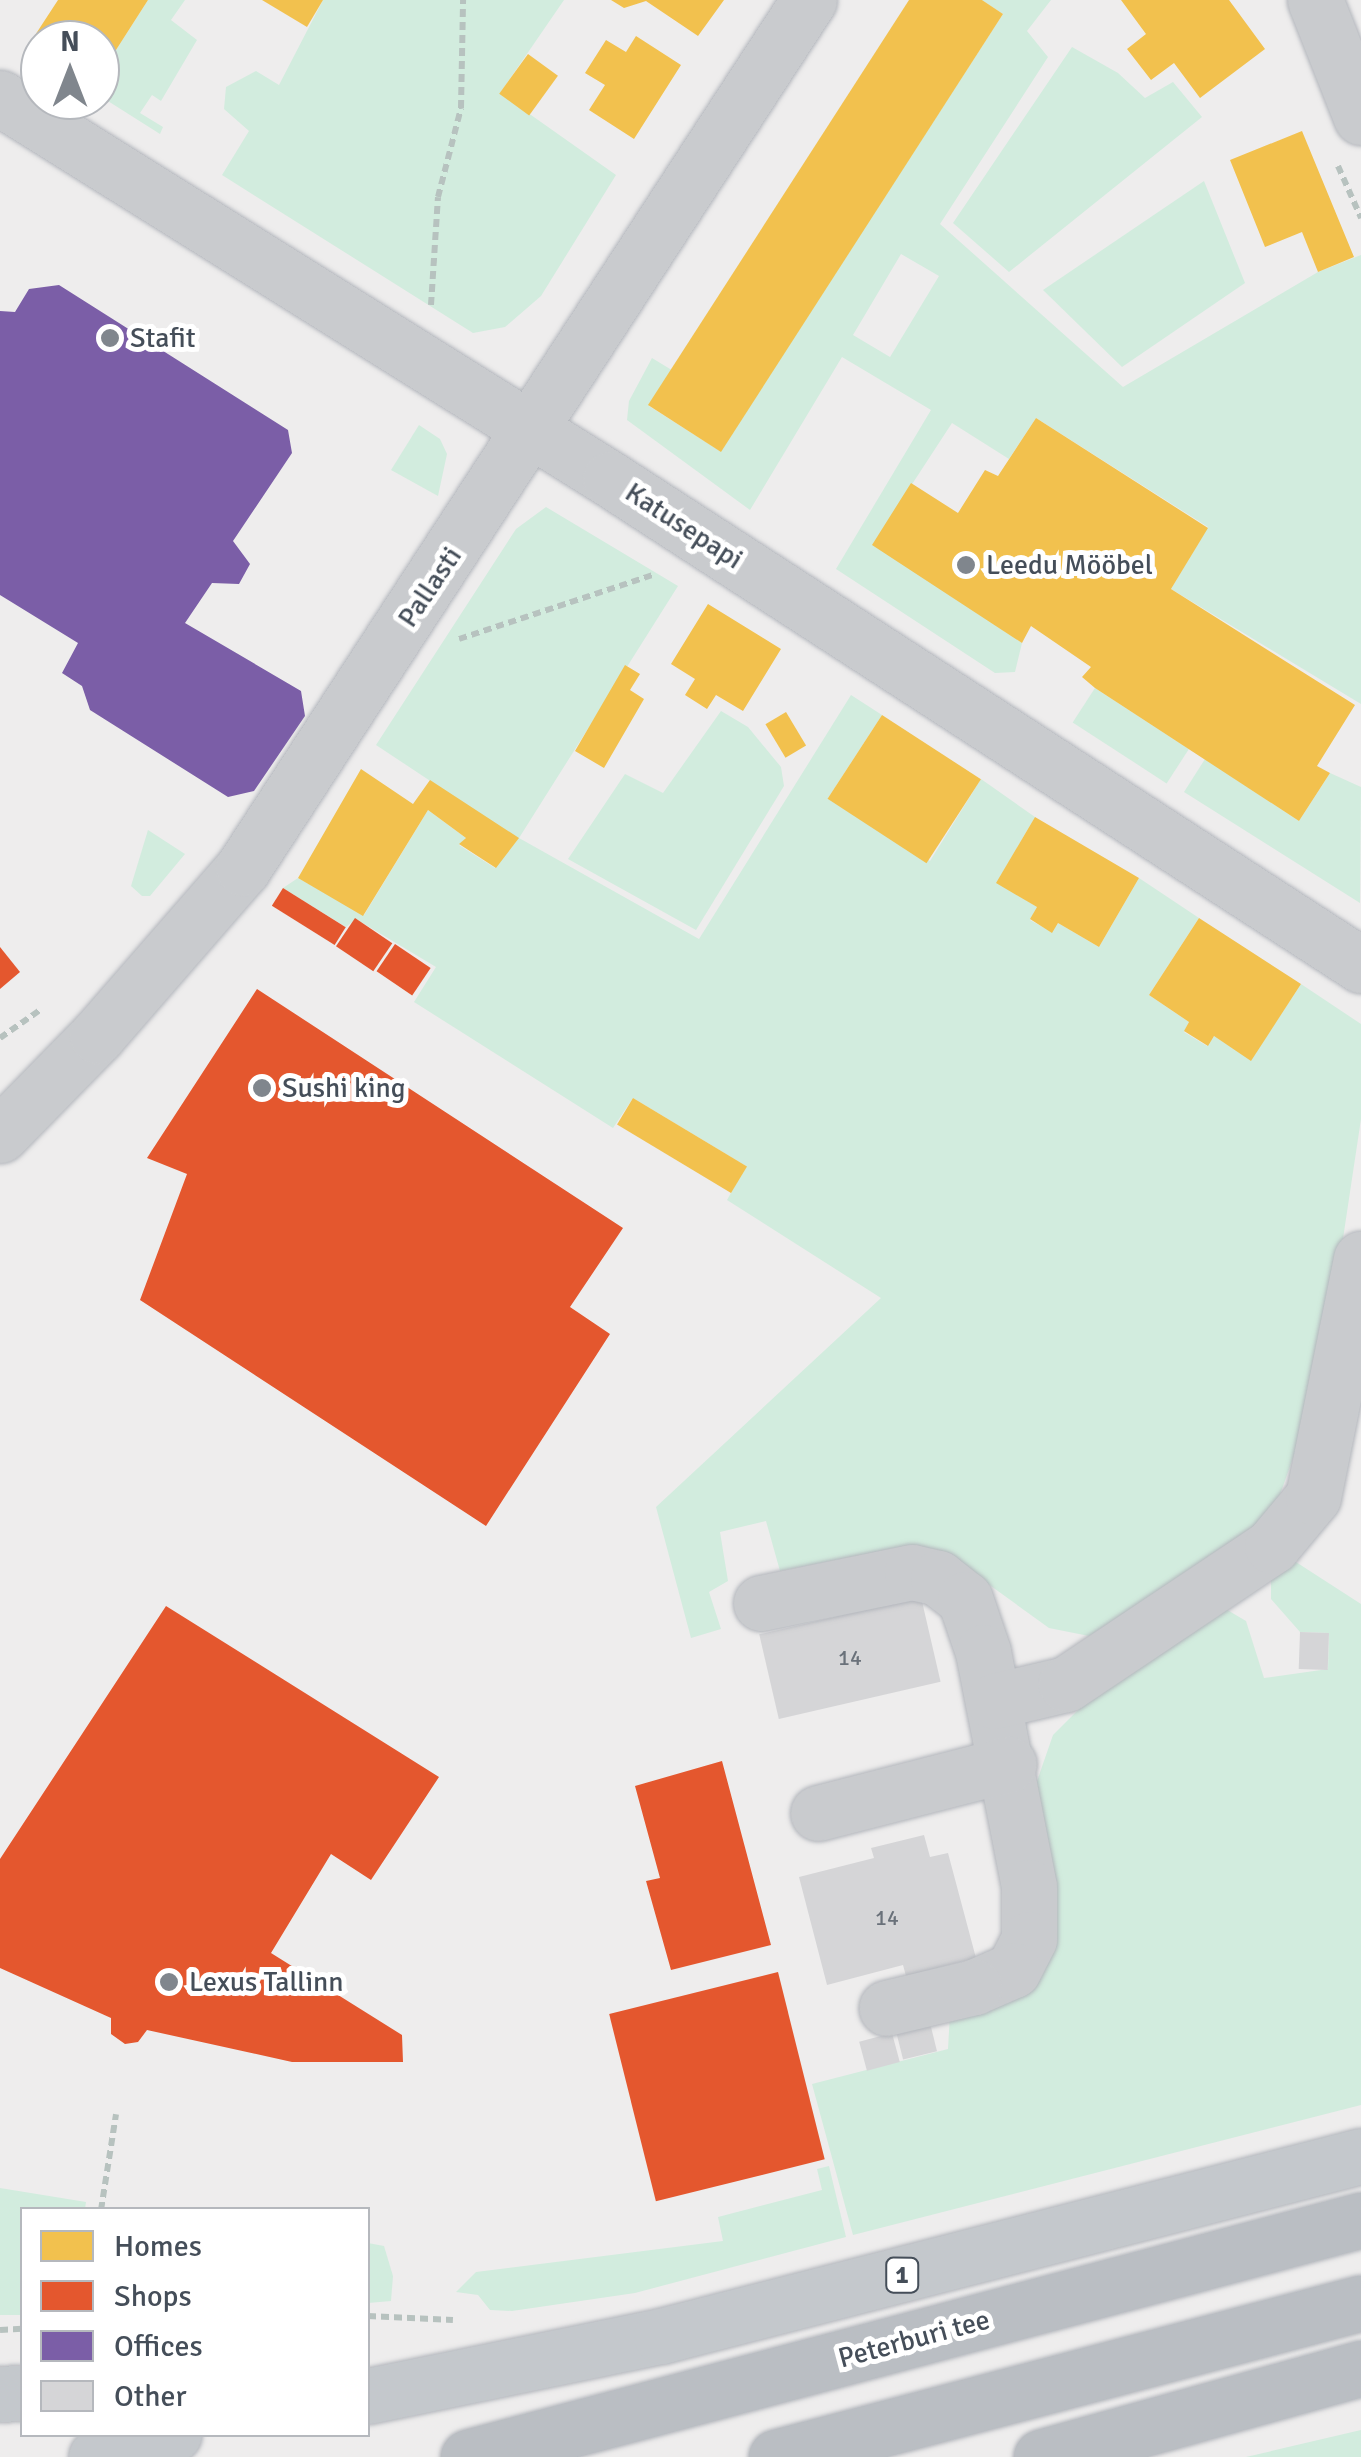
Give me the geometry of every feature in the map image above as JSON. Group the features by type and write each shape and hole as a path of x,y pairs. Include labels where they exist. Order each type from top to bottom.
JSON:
{"highway":[{"name":"Peterburi tee","path":"468,2457 1361,2220"},
{"path":"776,2457 1361,2303"},
{"path":"1041,2457 1361,2368"}],"main road":[{"name":"1","path":"370,2396 662,2336 1361,2156"},
{"name":"1","path":"370,2384 440,2382"},
{"path":"96,2457 164,2437"}],"street":[{"name":"Pallasti","path":"0,1135 98,1036 243,868 809,0"},
{"path":"1315,0 1361,117"},
{"name":"Katusepapi","path":"0,98 532,430 1361,965"},
{"path":"994,1701 1066,1684 1272,1546 1313,1497 1324,1468 1361,1260"},
{"path":"761,1603 912,1572 938,1578 965,1599 1008,1764 1028,1887 1028,1940 1013,1970 974,1987 886,2008"},
{"path":"818,1812 1008,1764"}],"path":[{"path":"430,316 438,197 460,108 463,0"},
{"path":"442,645 670,571"},
{"path":"101,2207 116,2114"},
{"path":"370,2316 430,2318"}],"green space":[{"path":"148,0 185,0 171,20 197,40 161,101 152,95 140,113 163,127 160,134 120,109 120,44"},
{"path":"323,0 564,0 500,93 616,175 541,296 505,327 473,333 222,175 249,131 224,109 226,87 256,71 279,85"},
{"path":"982,0 1051,0 1027,31 1048,57 940,224 1123,387 1318,272 1361,255 1361,704 1171,589 1208,527 1036,418 1009,459 952,423 873,544 1022,643 1015,672 995,673 836,569 931,410 842,357 750,510 627,420 629,401 652,358 675,372 649,406 720,451 1003,14","holes":["901,254 939,276 890,357 853,335"]},
{"path":"1072,47 1118,73 1145,98 1173,82 1202,117 1009,272 953,223"},
{"path":"1204,181 1245,283 1122,367 1043,290"},
{"path":"419,425 440,439 447,454 438,496 391,470"},
{"path":"546,507 678,586 519,838 699,939 851,695 882,715 828,798 930,861 981,779 1035,817 997,882 1037,907 1030,920 1052,932 1058,923 1099,947 1139,878 1199,918 1149,995 1189,1022 1184,1032 1207,1046 1214,1036 1251,1060 1301,984 1361,1024 1361,1119 1322,1378 1278,1500 1251,1534 1089,1636 1049,1628 959,1563 912,1545 780,1571 766,1521 720,1532 728,1581 709,1592 721,1629 691,1638 656,1507 881,1298 727,1200 746,1166 633,1098 613,1128 414,1002 436,967 356,919 346,927 283,888 298,878 364,915 428,810 466,838 459,845 495,868 518,839 376,745 516,529"},
{"path":"1095,688 1189,749 1167,783 1073,722"},
{"path":"721,711 748,727 781,767 784,786 696,930 568,859 625,774 663,793"},
{"path":"1205,759 1299,821 1330,773 1361,787 1360,903 1184,792"},
{"path":"148,830 185,854 150,896 142,896 131,886"},
{"path":"1282,1553 1361,1604 1361,2105 853,2235 812,2084 948,2049 950,2013 1001,1998 1036,1784 1053,1735 1081,1707 1224,1608 1246,1621 1264,1678 1328,1669 1329,1633 1300,1632 1271,1599 1271,1575"},
{"path":"829,2166 846,2237 635,2293 512,2311 490,2310 478,2295 456,2292 476,2272 723,2241 718,2217 822,2190 817,2169"},
{"path":"0,2188 86,2202 85,2207 20,2207 20,2315 0,2315"},
{"path":"370,2243 384,2246 393,2276 391,2301 370,2303"},
{"path":"1361,2430 1361,2457 1246,2457"}],"building: Homes":[{"path":"58,0 148,0 120,44 120,20 45,20"},
{"path":"262,0 323,0 307,27"},
{"path":"611,0 724,0 698,36 646,1 624,8"},
{"path":"909,0 982,0 1003,14 721,452 648,405"},
{"path":"1121,0 1229,0 1265,49 1200,98 1174,63 1151,80 1127,49 1146,34"},
{"path":"636,36 681,65 634,139 589,110 605,85 585,73 606,40 626,52"},
{"path":"528,54 558,76 529,115 499,94"},
{"path":"1302,131 1354,257 1318,272 1302,232 1265,247 1230,160"},
{"path":"1036,418 1208,528 1171,589 1355,705 1317,766 1330,773 1299,821 1095,688 1082,677 1091,667 1031,626 1022,643 872,545 911,483 958,513 985,470 998,476"},
{"path":"708,604 781,649 743,711 716,695 707,709 685,695 695,679 671,664"},
{"path":"625,665 640,674 630,690 644,699 604,768 575,751"},
{"path":"786,712 806,745 786,758 765,724"},
{"path":"882,715 981,779 926,863 828,799"},
{"path":"361,769 413,804 430,780 519,838 496,868 459,844 466,838 428,810 363,916 298,878"},
{"path":"1035,817 1139,878 1099,947 1058,923 1052,933 1030,919 1037,907 996,883"},
{"path":"1199,918 1301,984 1251,1061 1214,1036 1208,1046 1184,1031 1189,1022 1149,995"},
{"path":"633,1098 747,1167 731,1193 617,1125"}],"building: Shops":[{"path":"283,888 346,927 335,945 272,906"},
{"path":"355,918 392,943 373,971 336,946"},
{"path":"395,944 431,968 412,995 377,971"},
{"path":"0,947 20,972 0,989"},
{"path":"257,989 623,1228 570,1307 610,1334 486,1526 140,1300 187,1174 147,1158"},
{"path":"166,1606 439,1777 371,1880 331,1854 271,1953 402,2035 403,2062 292,2062 147,2030 138,2042 125,2044 111,2034 111,2018 0,1968 0,1859"},
{"path":"722,1761 771,1945 671,1970 646,1881 660,1878 635,1786"},
{"path":"778,1972 825,2159 656,2201 609,2014"}],"building: Offices":[{"path":"59,285 288,430 292,453 233,541 250,564 239,584 212,583 185,623 301,691 305,716 254,791 228,797 90,710 82,686 62,673 78,643 0,595 0,311 15,312 29,289"}],"building: Other":[{"path":"921,1597 941,1682 779,1719 759,1634"},
{"path":"1300,1632 1329,1633 1328,1670 1299,1669"},
{"path":"924,1835 930,1857 948,1853 976,1958 906,1976 903,1965 827,1985 799,1877 874,1858 871,1848"},
{"path":"930,2023 937,2051 903,2060 896,2031"},
{"path":"892,2033 900,2062 867,2071 859,2042"}],"place":[{"name":"Stafit","path":"110,338"},
{"name":"Leedu Mööbel","path":"966,565"},
{"name":"Sushi king","path":"262,1088"},
{"name":"Lexus Tallinn","path":"169,1982"}]}
